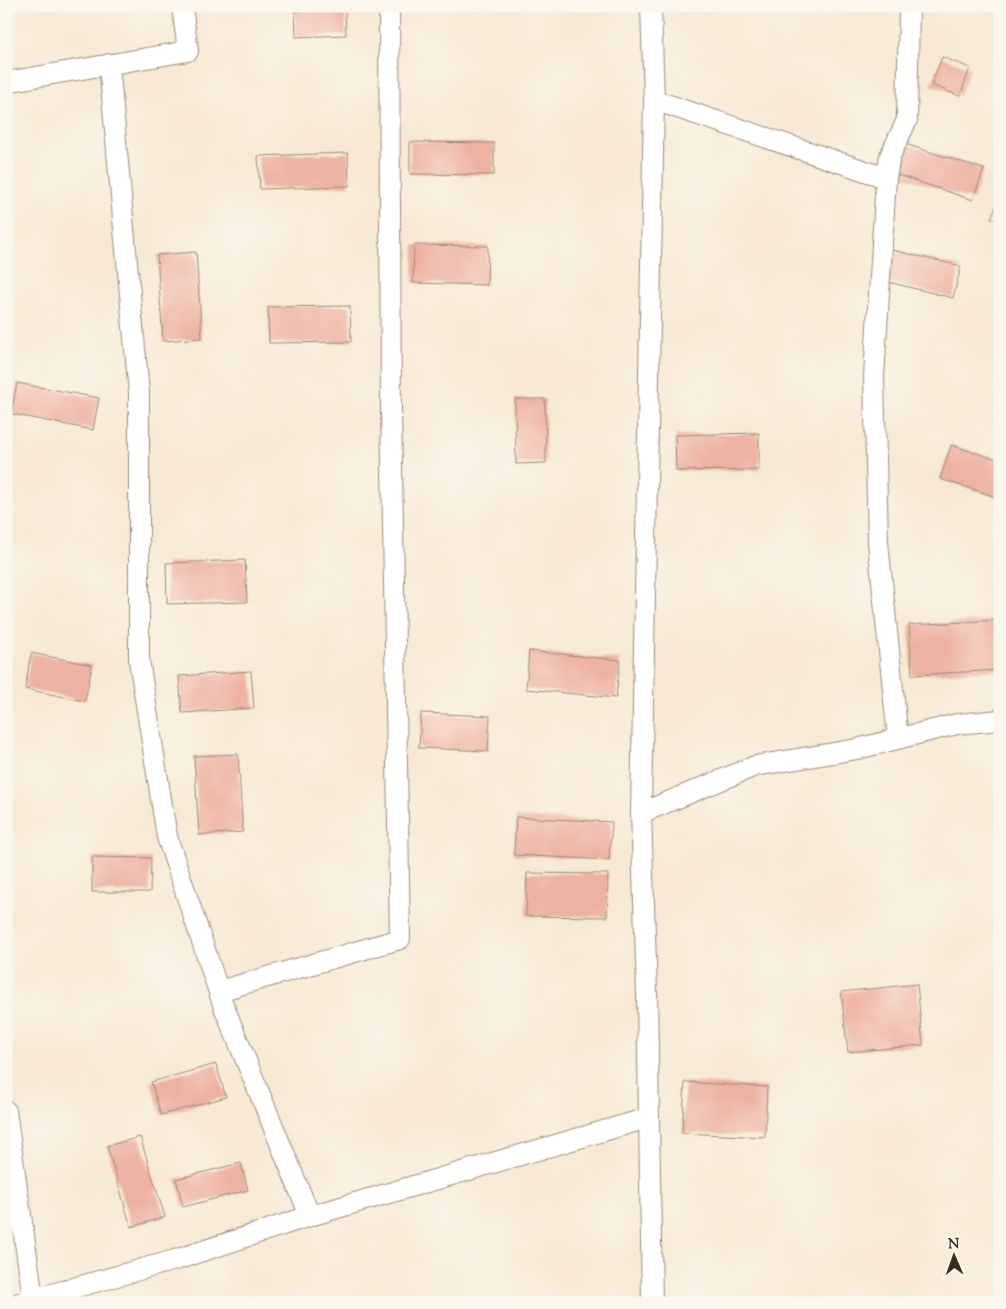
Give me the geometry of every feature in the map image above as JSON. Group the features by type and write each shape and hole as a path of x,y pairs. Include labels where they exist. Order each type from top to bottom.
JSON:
{"street":[{"path":"6,82 188,51 182,6"},
{"path":"219,991 400,939 391,398 389,6"},
{"path":"651,6 654,100 641,813 647,993 652,1303"},
{"path":"898,739 878,542 874,377 886,178 890,156 907,120 909,6"},
{"path":"109,64 139,393 139,660 167,837 224,1007 310,1216"},
{"path":"654,100 886,178"},
{"path":"641,813 755,766 857,749 957,724 1000,720"},
{"path":"6,1111 26,1300 175,1260 310,1216 648,1118"}],"building":[{"path":"345,9 346,35 296,37 295,11"},
{"path":"942,57 970,68 960,96 931,85"},
{"path":"410,142 494,143 494,175 410,174"},
{"path":"905,144 984,169 973,200 895,174"},
{"path":"348,153 349,186 260,189 258,156"},
{"path":"1000,197 1000,222 991,218"},
{"path":"414,245 488,246 487,285 413,283"},
{"path":"888,249 961,266 953,298 880,280"},
{"path":"196,252 202,338 163,341 157,255"},
{"path":"350,306 351,342 269,343 268,307"},
{"path":"17,383 99,398 93,430 11,414"},
{"path":"515,399 545,399 546,463 516,464"},
{"path":"759,433 759,470 676,471 675,435"},
{"path":"951,445 1000,460 1000,498 940,479"},
{"path":"245,560 247,602 167,604 166,563"},
{"path":"999,620 1000,670 912,675 909,625"},
{"path":"529,651 620,660 616,698 526,689"},
{"path":"31,653 92,665 85,701 25,689"},
{"path":"251,671 254,708 182,713 179,676"},
{"path":"421,713 490,716 488,751 419,748"},
{"path":"238,754 243,832 199,835 194,756"},
{"path":"516,817 612,822 609,860 514,855"},
{"path":"92,857 151,858 150,892 92,892"},
{"path":"527,873 608,874 607,917 526,916"},
{"path":"917,984 923,1045 848,1052 841,992"},
{"path":"216,1064 226,1097 161,1115 151,1082"},
{"path":"685,1082 767,1087 765,1137 682,1133"},
{"path":"140,1137 165,1217 131,1227 107,1146"},
{"path":"241,1163 248,1190 183,1207 176,1179"}]}
